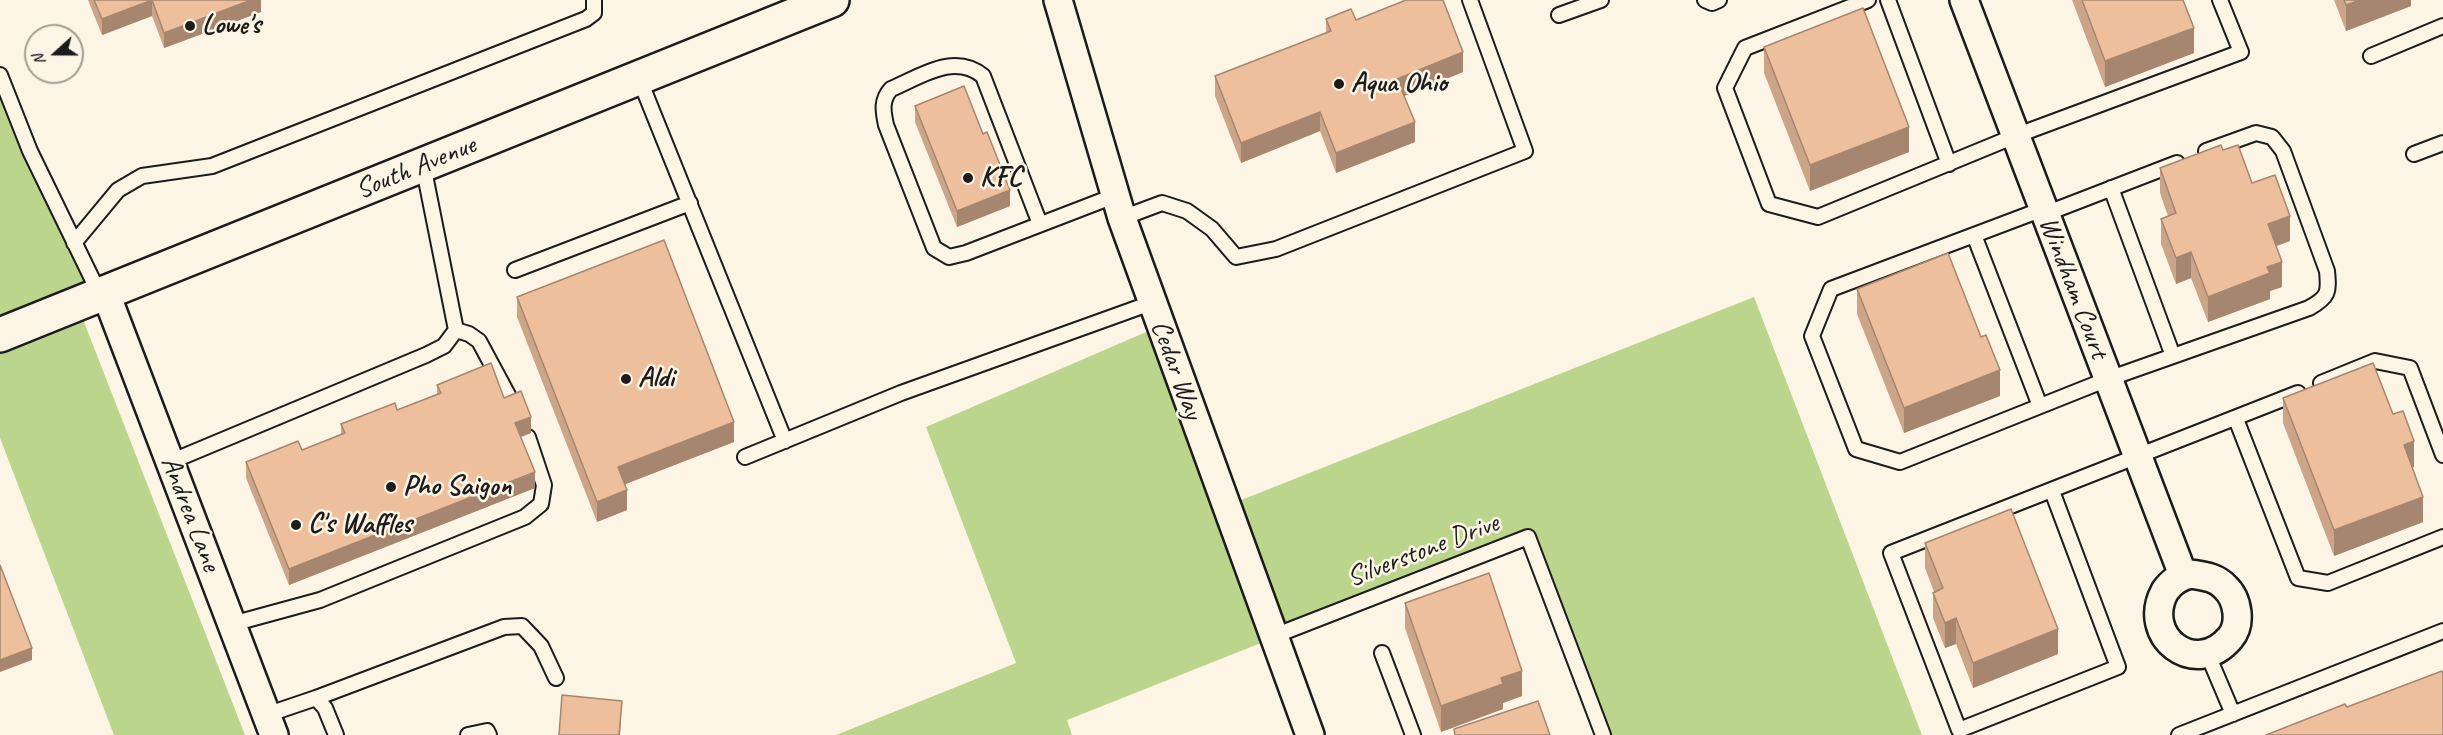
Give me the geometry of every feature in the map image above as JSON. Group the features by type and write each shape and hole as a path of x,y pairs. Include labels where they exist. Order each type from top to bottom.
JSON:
{"main road":[{"name":"South Avenue","path":"0,335 832,0"}],"street":[{"name":"Cedar Way","path":"1058,0 1118,207 1310,735"},
{"name":"Windham Court","path":"1964,0 2183,575"},
{"name":"Andrea Lane","path":"103,294 270,725"},
{"path":"2183,575 2209,576 2226,587 2235,602 2237,618 2233,634 2222,647 2208,655 2191,655 2174,646 2165,637 2158,621 2159,602 2168,586 2183,575"}],"lane":[{"path":"74,243 118,190 142,176 212,166 586,19 594,13 594,0"},
{"path":"1040,224 983,76 971,67 950,64 891,89 886,94 882,109 886,125 934,248 949,257 966,253 1040,224 1118,207 1162,203 1187,211 1212,229 1236,257 1276,249 1525,151 1470,0"},
{"path":"1559,15 1601,0"},
{"path":"1705,0 1713,3 1719,0"},
{"path":"1868,0 1745,48 1725,88 1770,204 1818,217 2016,136 2241,52 2220,0"},
{"path":"1888,0 1949,164"},
{"path":"2371,56 2443,26"},
{"path":"0,75 30,151 74,243 103,294"},
{"path":"639,78 785,441"},
{"path":"2256,133 2272,137 2283,151 2327,271 2329,289 2322,301 2309,308 2108,379 1900,462 1856,449 1812,336 1831,289 1974,235 2110,188 2256,133"},
{"path":"2414,154 2443,143"},
{"path":"170,462 444,346 456,330 423,165"},
{"path":"2110,188 2173,356"},
{"path":"515,270 690,203"},
{"path":"1974,235 2040,406"},
{"path":"745,457 901,393 1151,303"},
{"path":"456,330 469,334 479,341 515,408"},
{"path":"2052,491 2118,667 1959,730 1891,553 2236,419 2375,361 2410,368 2443,455"},
{"path":"2236,419 2298,578 2328,583 2443,537"},
{"path":"232,624 320,600 525,517 541,504 544,485 528,437"},
{"name":"Silverstone Drive","path":"1274,636 1528,537 1604,735"},
{"path":"270,725 316,698 504,627 522,626 542,646 556,678"},
{"path":"2179,735 2443,631"},
{"path":"1382,653 1413,735"},
{"path":"2208,655 2233,714"},
{"path":"316,698 325,708 336,735"},
{"path":"468,735 487,731 489,735"}],"green space":[{"path":"0,75 106,294 77,304 245,735 114,735 0,438"},
{"path":"1754,297 1922,735 1603,735 1528,537 1067,720 1072,735 836,735 1016,663 926,427 1160,326 1226,506"}],"building":[{"path":"94,0 152,0 102,19"},
{"path":"152,0 251,0 164,33"},
{"name":"Aqua Ohio","path":"1406,0 1443,0 1463,52 1397,79 1415,122 1336,153 1320,112 1241,143 1215,76 1331,31 1326,19 1351,9 1356,20"},
{"path":"2082,0 2183,0 2194,28 2105,61"},
{"path":"2344,0 2360,0 2346,5"},
{"path":"1863,8 1909,127 1810,165 1764,47"},
{"name":"KFC","path":"964,86 983,134 987,132 1010,190 957,211 915,106"},
{"path":"2221,145 2223,150 2238,145 2252,183 2275,175 2290,216 2268,224 2282,262 2267,267 2270,273 2208,297 2191,252 2176,258 2161,219 2176,213 2160,168"},
{"name":"Aldi","path":"664,240 734,422 618,467 627,490 597,502 517,297"},
{"path":"1948,253 1981,337 1986,335 2000,370 1904,408 1857,289"},
{"path":"491,363 504,398 521,391 531,417 515,423 535,472 289,569 246,462 298,441 302,450 345,433 341,424 395,403 397,410 441,393 437,385"},
{"path":"2373,363 2393,414 2403,411 2414,441 2404,445 2423,497 2334,530 2283,398"},
{"path":"2011,509 2058,629 1973,663 1956,618 1945,623 1933,593 1943,588 1925,543"},
{"path":"0,565 32,648 0,660"},
{"path":"1489,573 1522,671 1501,678 1503,684 1441,706 1405,603"},
{"path":"2442,671 2443,735 2266,735 2345,704 2347,707"},
{"path":"562,695 622,701 619,735 559,735"},
{"path":"1538,701 1550,735 1455,735 1454,729"}],"place":[{"name":"Lowe's","path":"190,26"},
{"name":"Aqua Ohio","path":"1339,84"},
{"name":"KFC","path":"968,178"},
{"name":"Aldi","path":"626,379"},
{"name":"Pho Saigon","path":"391,487"},
{"name":"C's Waffles","path":"296,525"}]}
